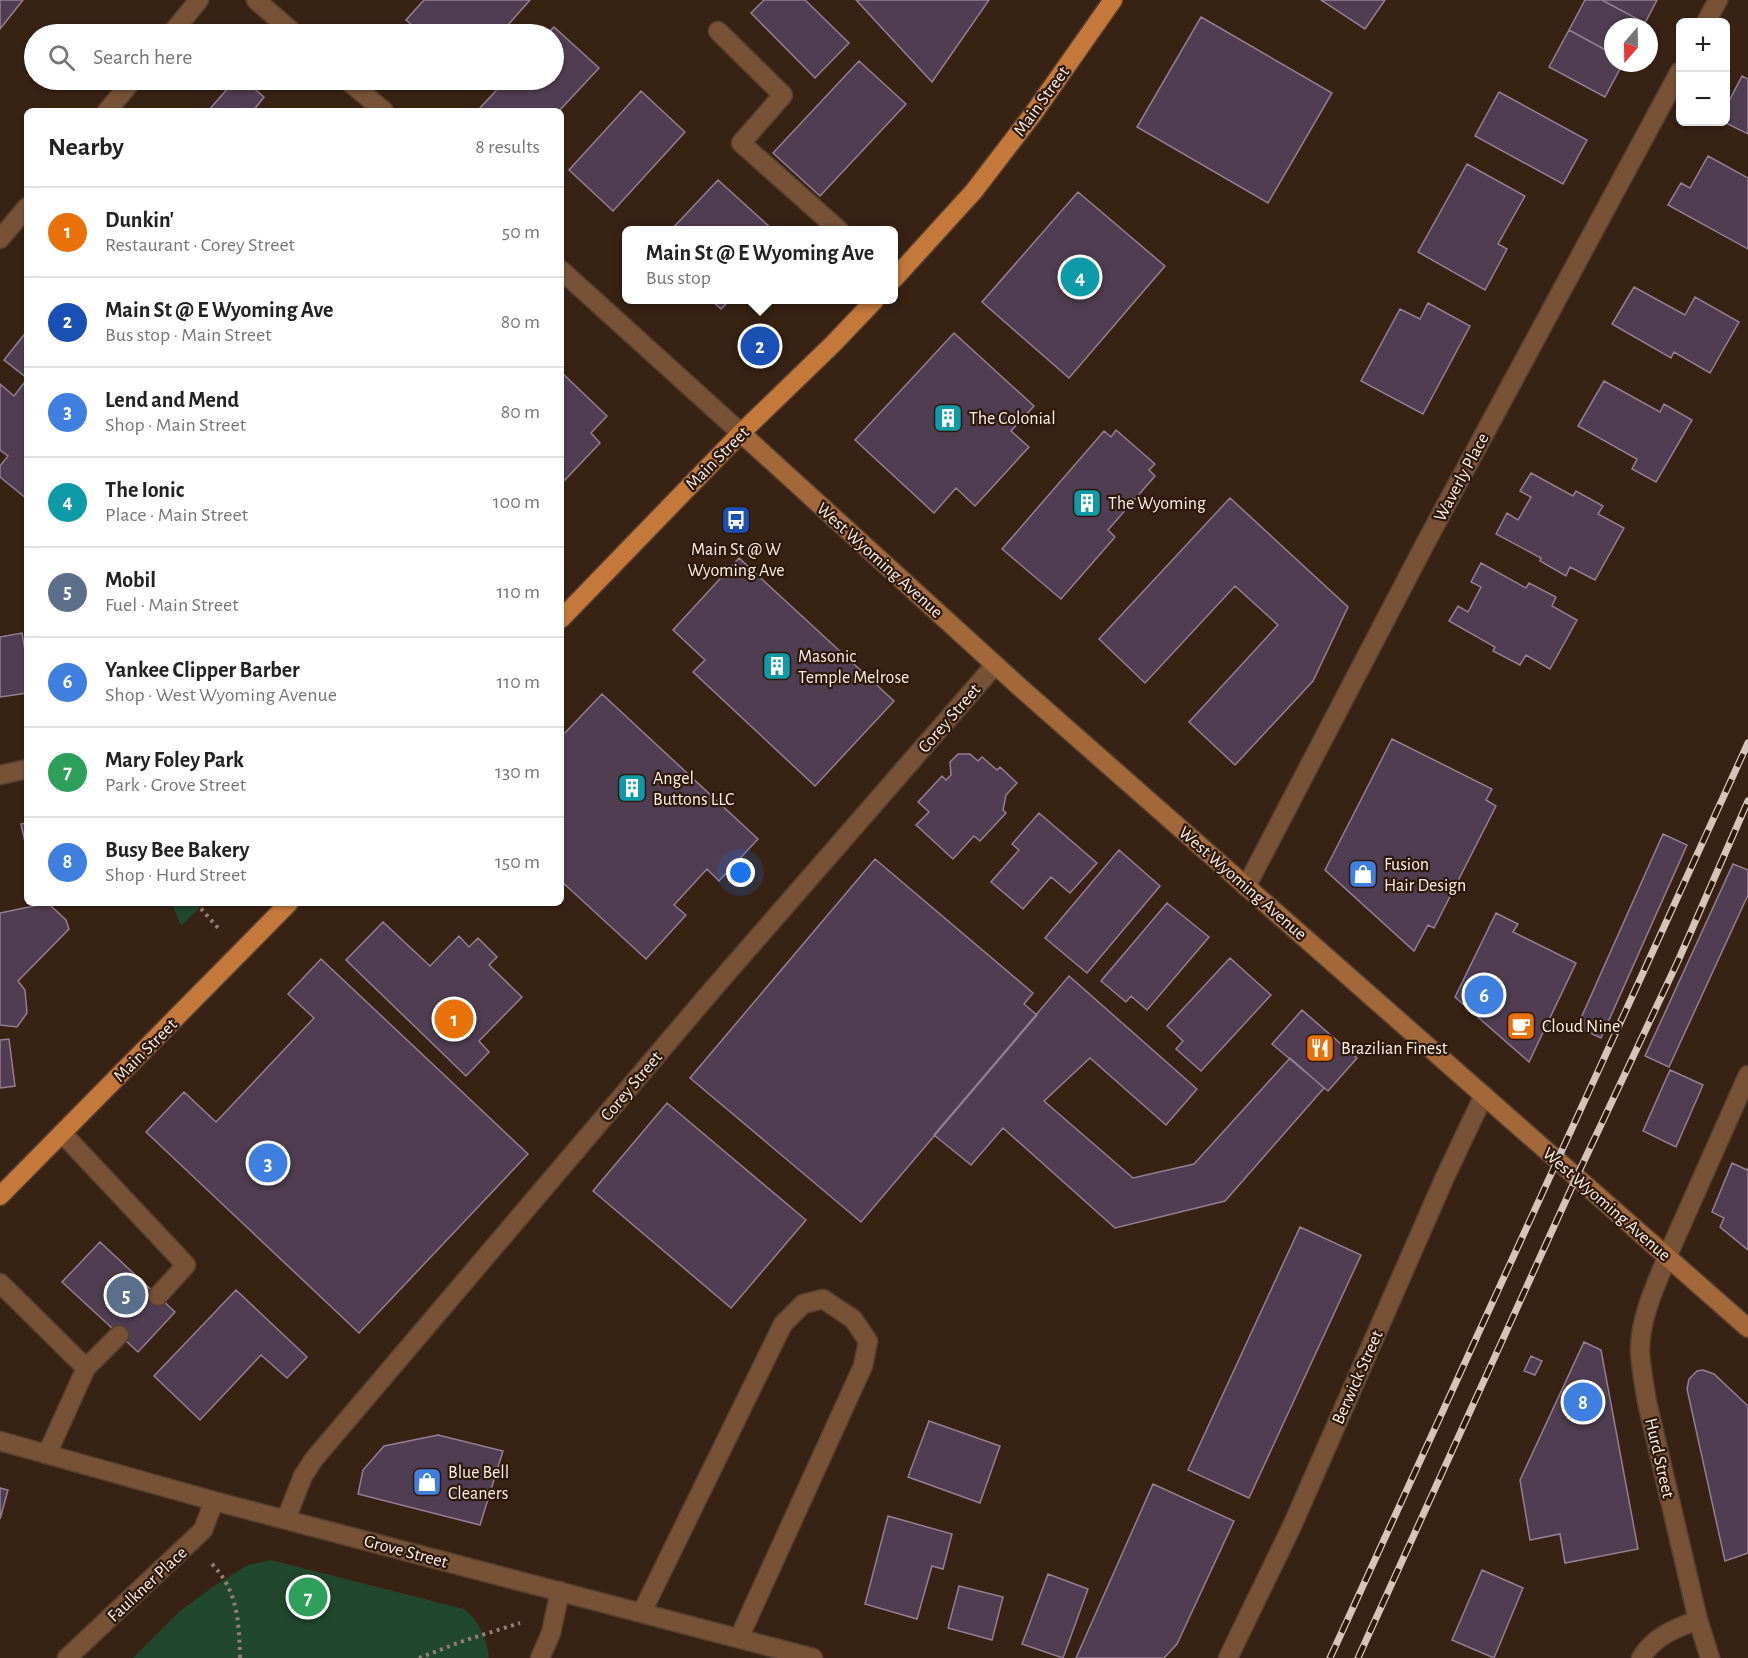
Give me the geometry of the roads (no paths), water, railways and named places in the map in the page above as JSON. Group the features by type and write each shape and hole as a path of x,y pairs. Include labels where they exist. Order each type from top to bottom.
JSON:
{"main road":[{"name":"Main Street","path":"898,272 974,191 1033,114 1113,0"},
{"name":"Main Street","path":"564,616 741,433 871,304"},
{"name":"West Wyoming Avenue","path":"741,433 995,665 1748,1328"},
{"name":"Main Street","path":"0,1196 286,906"}],"street":[{"path":"179,24 199,0"},
{"path":"255,0 283,24"},
{"path":"1708,18 1718,0"},
{"path":"718,31 783,95 741,143 833,226"},
{"name":"Waverly Place","path":"1246,886 1431,534 1679,72"},
{"path":"110,108 125,90"},
{"path":"359,90 380,108"},
{"path":"0,239 24,211"},
{"path":"564,273 741,433"},
{"name":"Corey Street","path":"285,1519 303,1476 322,1450 713,989 995,665"},
{"path":"0,775 24,770"},
{"name":"Hurd Street","path":"1710,1658 1698,1620 1647,1402 1640,1352 1651,1296 1748,1075"},
{"name":"Berwick Street","path":"1228,1658 1292,1526 1445,1177 1484,1095"},
{"path":"62,1133 186,1265 158,1296"},
{"path":"0,1283 86,1368"},
{"path":"642,1612 783,1324 803,1304 823,1299 853,1320 868,1341 862,1365 739,1638"},
{"path":"47,1454 86,1368 119,1335"},
{"name":"Grove Street","path":"0,1441 214,1501 813,1658"},
{"name":"Faulkner Place","path":"67,1658 191,1543 203,1530 214,1501"},
{"path":"540,1658 551,1633 560,1591"},
{"path":"1641,1658 1659,1638 1676,1628 1698,1620"}],"railway":[{"path":"1330,1658 1748,743"},
{"path":"1358,1658 1576,1178 1678,961 1748,801"}],"place":[{"name":"The Ionic","path":"1080,277"},
{"name":"Main St @ E Wyoming Ave","path":"760,346"},
{"name":"The Colonial","path":"948,418"},
{"name":"The Wyoming","path":"1087,503"},
{"name":"Main St @ W Wyoming Ave","path":"736,520"},
{"name":"Masonic Temple Melrose","path":"777,666"},
{"name":"Angel Buttons LLC","path":"632,788"},
{"name":"Fusion Hair Design","path":"1363,874"},
{"name":"Yankee Clipper Barber","path":"1484,995"},
{"name":"Dunkin'","path":"454,1019"},
{"name":"Cloud Nine","path":"1521,1026"},
{"name":"Brazilian Finest","path":"1320,1048"},
{"name":"Lend and Mend","path":"268,1163"},
{"name":"Mobil","path":"126,1295"},
{"name":"Busy Bee Bakery","path":"1583,1402"},
{"name":"Blue Bell Cleaners","path":"427,1482"},
{"name":"Mary Foley Park","path":"308,1597"}]}
